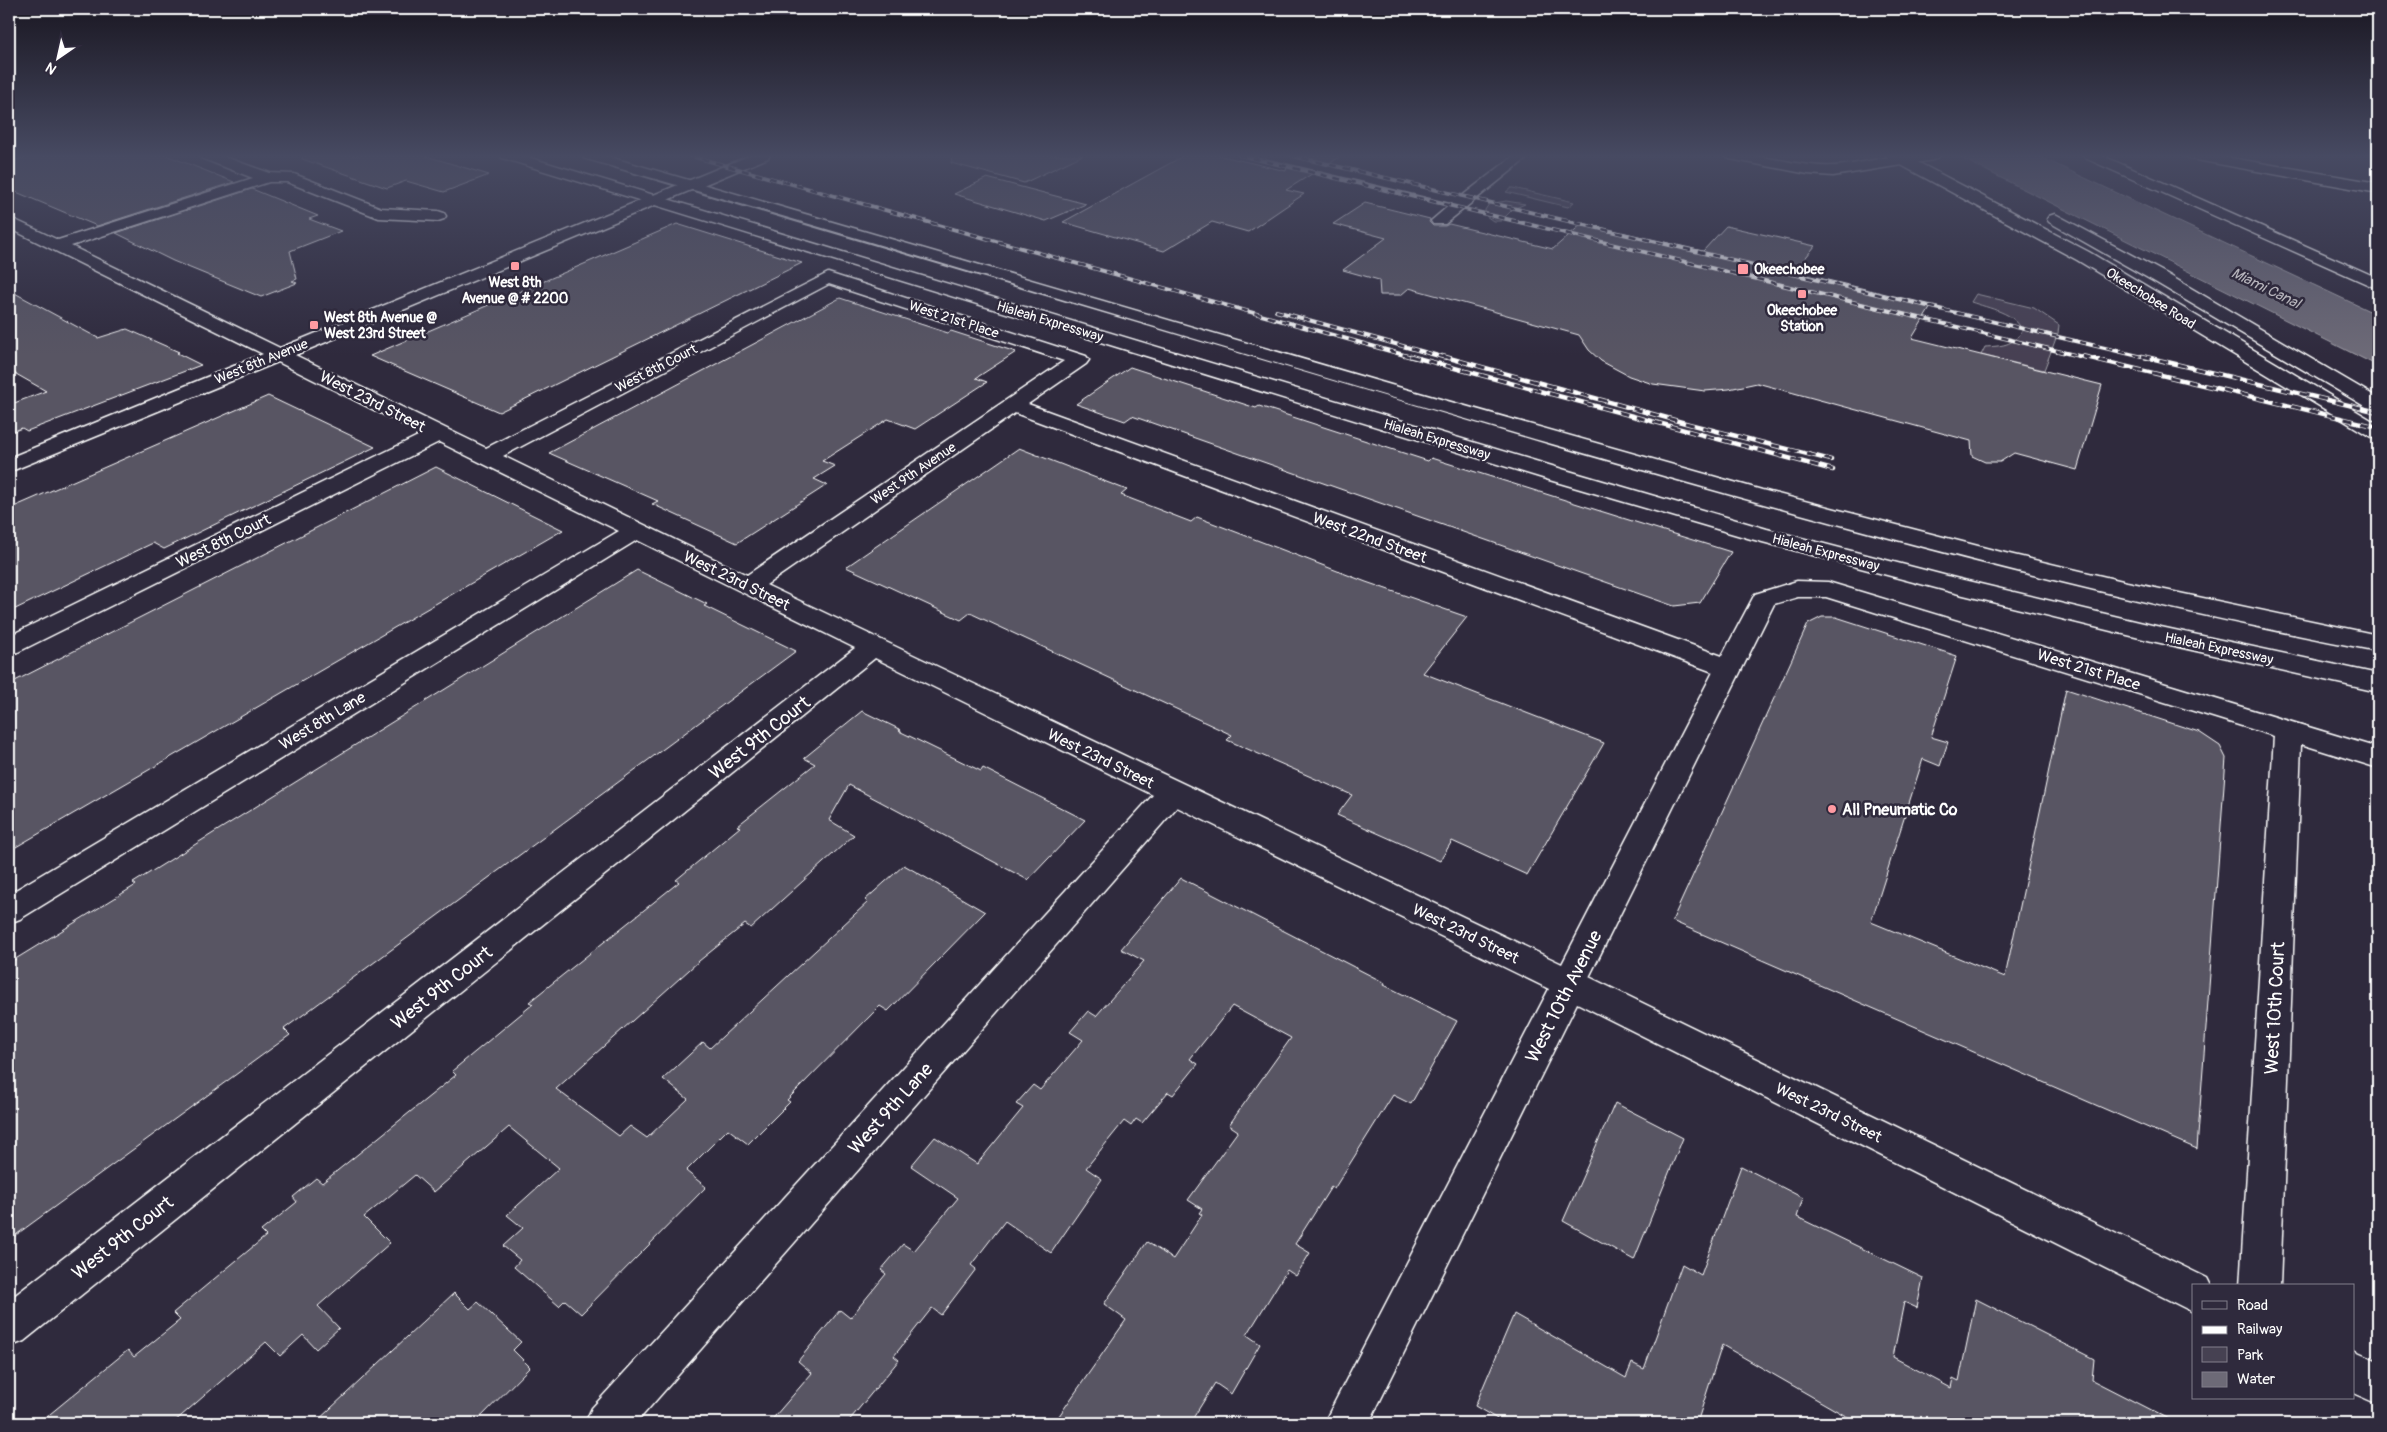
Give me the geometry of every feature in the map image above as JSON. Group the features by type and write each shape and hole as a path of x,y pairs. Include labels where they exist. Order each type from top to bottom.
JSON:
{"main road":[{"name":"West 23rd Street","path":"9,222 1172,793 1570,983 2192,1292"},
{"path":"55,246 131,222"},
{"name":"West 8th Avenue","path":"9,466 602,222"},
{"name":"Hialeah Expressway","path":"722,222 1759,534 1951,585 2156,634 2378,683"},
{"name":"Hialeah Expressway","path":"821,222 1768,500 1967,551 2180,601 2378,643"},
{"name":"Okeechobee Road","path":"2023,222 2378,433"},
{"name":"Okeechobee Road","path":"2060,222 2153,273 2378,406"},
{"path":"2239,222 2378,284"},
{"name":"West 21st Place","path":"828,278 1079,360"},
{"name":"West 8th Court","path":"485,457 828,278"},
{"name":"West 9th Avenue","path":"748,586 1079,360"},
{"name":"West 22nd Street","path":"1012,405 1728,668"},
{"name":"West 8th Court","path":"9,646 438,434"},
{"name":"West 8th Lane","path":"9,910 636,531"},
{"name":"West 21st Place","path":"1797,589 1828,590 2378,758"},
{"name":"West 10th Avenue","path":"1346,1423 1764,599 1797,589"},
{"name":"West 9th Court","path":"9,1326 873,647"},
{"name":"West 10th Court","path":"2260,1284 2288,730"},
{"name":"West 9th Lane","path":"607,1423 1172,793"},
{"path":"2354,1371 2378,1383"}],"green space":[{"path":"1976,294 2034,308 2059,325 2058,333 2044,370 1981,355 1985,347 2011,342 2022,331 2019,325 2008,315 1971,302"}],"water":[{"name":"Miami Canal","path":"2089,222 2179,222 2378,315 2378,366"}],"building":[{"path":"87,222 110,222 97,226"},
{"path":"151,222 317,222 341,231 290,251 297,279 292,281 297,283 261,297 173,261 116,233"},
{"path":"1063,222 1263,222 1248,232 1212,222 1164,251"},
{"path":"1336,222 1429,222 1433,226 1449,224 1553,249 1583,223 1703,251 1726,226 1815,246 1794,272 1932,305 1912,338 2102,385 2077,470 2014,453 2000,462 1985,462 1972,456 1971,441 1757,383 1729,389 1705,391 1653,384 1629,376 1601,361 1589,350 1579,335 1409,288 1401,295 1380,295 1379,280 1343,270 1386,238 1333,224"},
{"path":"677,224 802,263 499,412 370,356"},
{"path":"9,290 98,338 127,329 179,352 177,353 201,365 27,431 22,428 9,433 9,405 46,391 9,370"},
{"path":"840,298 948,333 951,331 1016,352 976,378 987,382 915,429 888,419 822,461 835,466 814,479 827,485 737,543 652,504 658,501 549,453"},
{"path":"1130,367 1256,408 1259,406 1428,461 1431,458 1731,552 1700,603 1674,606 1132,416 1125,421 1076,404"},
{"path":"268,396 375,447 164,549 153,543 9,612 9,509"},
{"path":"1019,448 1127,490 1121,495 1191,522 1197,517 1366,582 1467,617 1423,673 1604,743 1527,875 1452,841 1440,861 1337,815 1352,795 1227,740 1232,735 970,613 961,620 846,567"},
{"path":"436,467 563,530 9,851 9,684"},
{"path":"637,570 707,604 704,606 796,651 284,1029 290,1035 9,1240 9,963 136,885 133,883"},
{"path":"1822,617 1836,617 1957,656 1931,737 1948,742 1940,766 1923,759 1871,922 2005,977 2066,689 2199,732 2220,746 2226,758 2197,1149 1672,921 1808,624"},
{"path":"862,711 981,771 983,768 1085,820 1028,880 849,785 829,820 854,835 751,928 745,924 699,961 556,1089 619,1136 630,1126 647,1138 688,1099 663,1079 703,1042 710,1048 868,902 865,900 904,865 985,912 888,1011 880,1006 787,1100 790,1102 748,1144 728,1129 686,1171 706,1187 581,1314 565,1300 559,1306 514,1267 520,1260 503,1246 523,1228 507,1215 559,1168 509,1127 434,1192 415,1175 364,1217 390,1243 318,1306 339,1328 316,1349 303,1335 280,1356 266,1342 173,1423 39,1423 128,1350 134,1357 180,1320 173,1313 266,1236 261,1231 297,1202 293,1197 316,1178 322,1183 456,1075 452,1071 533,1004 529,1002 679,882 676,880 740,827 737,826 815,764 804,758"},
{"path":"1181,878 1385,983 1384,985 1457,1021 1411,1104 1393,1095 1334,1189 1331,1187 1295,1244 1310,1253 1296,1276 1287,1270 1247,1335 1260,1344 1231,1394 1215,1383 1190,1423 1054,1423 1126,1320 1104,1304 1147,1242 1173,1259 1202,1215 1199,1213 1202,1209 1188,1200 1238,1131 1229,1125 1291,1038 1232,1006 1190,1059 1198,1064 1173,1095 1168,1092 1142,1123 1136,1119 1131,1126 1124,1121 1086,1168 1102,1179 1051,1253 1005,1221 971,1265 976,1269 941,1315 932,1308 894,1356 899,1360 847,1423 769,1423 812,1373 798,1361 840,1310 850,1318 886,1274 881,1270 903,1244 914,1251 958,1198 911,1166 935,1137 977,1164 1023,1108 1016,1104 1033,1085 1040,1090 1083,1040 1070,1032 1088,1011 1096,1016 1144,961 1121,949"},
{"path":"1615,1103 1683,1138 1634,1260 1563,1221"},
{"path":"1741,1166 1803,1198 1797,1217 1923,1278 1917,1308 1904,1302 1893,1357 1951,1388 1953,1378 1959,1381 1976,1299 2094,1359 2092,1380 2176,1423 1858,1423 1722,1345 1697,1423 1504,1423 1475,1406 1514,1314 1626,1378 1632,1363 1644,1369 1682,1264 1701,1275"},
{"path":"454,1293 470,1309 478,1302 521,1342 513,1350 530,1367 475,1423 315,1423"}],"railway":[{"path":"927,222 1415,358"},
{"path":"1518,222 2087,358"},
{"path":"1571,222 2147,358"},
{"path":"1276,311 1446,358"},
{"path":"1410,356 1833,470"},
{"path":"1442,356 1689,424 1831,460"},
{"path":"2082,356 2378,427"},
{"path":"2142,356 2378,412"}],"place":[{"name":"West 8th Avenue @ # 2200","path":"515,266"},
{"name":"Okeechobee","path":"1743,269"},
{"name":"Okeechobee Station","path":"1802,294"},
{"name":"West 8th Avenue @ West 23rd Street","path":"314,325"},
{"name":"All Pneumatic Co","path":"1832,809"}]}
